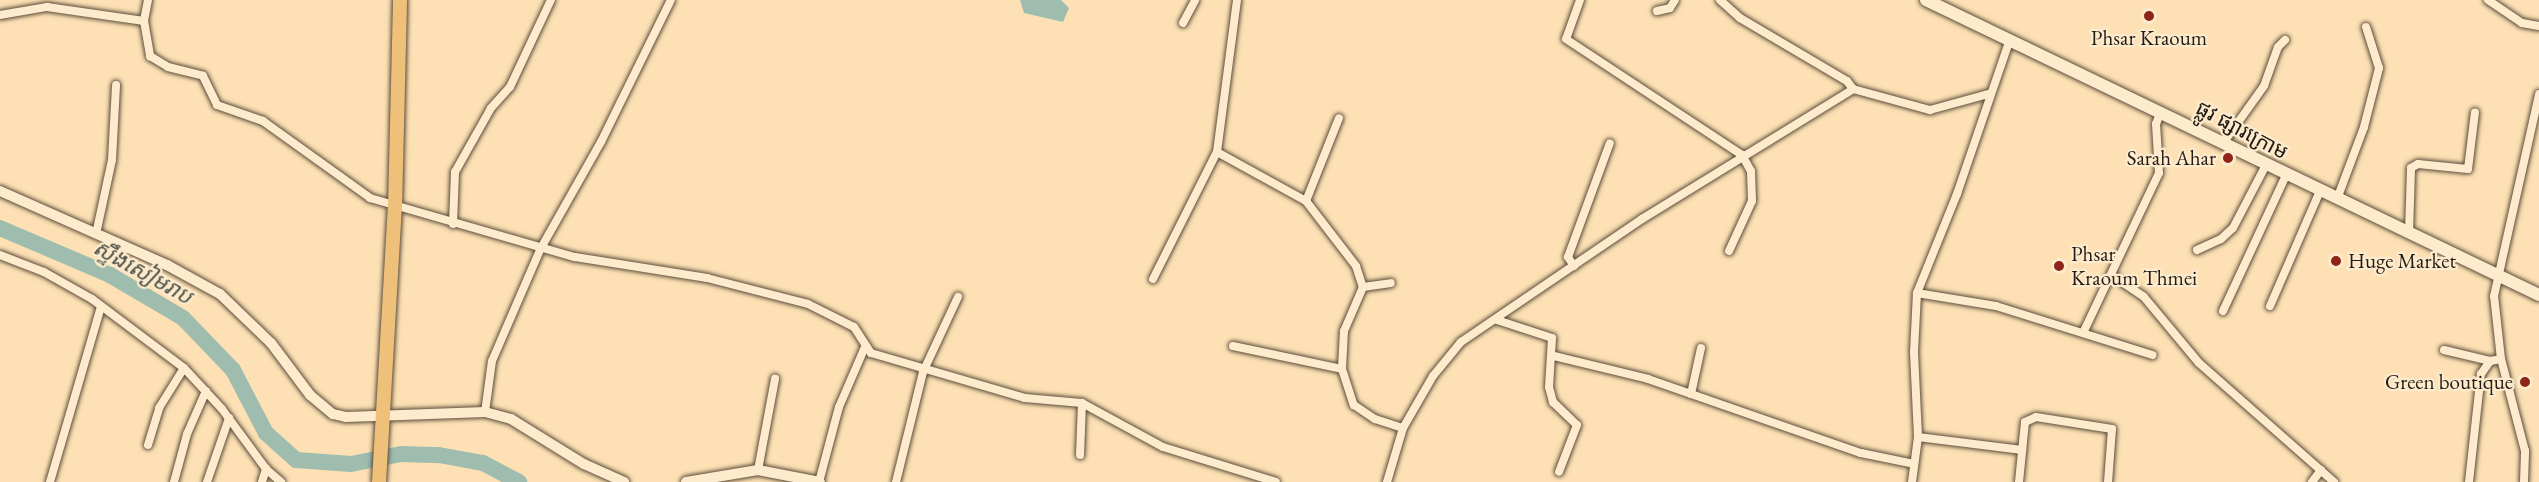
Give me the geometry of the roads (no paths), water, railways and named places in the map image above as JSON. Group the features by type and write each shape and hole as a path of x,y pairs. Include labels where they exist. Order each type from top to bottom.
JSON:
{"highway":[{"path":"379,479 380,413 395,207 400,0"}],"main road":[{"name":"ផ្លូវ ផ្សារក្រោម","path":"1926,0 2161,111 2286,175 2539,295"}],"street":[{"path":"148,0 144,21 150,56 168,66 203,76 217,105 263,121 370,198 453,225 575,257 707,278 808,304 854,327 865,348 871,353 925,366 1025,398 1082,403 1163,447 1276,482"},
{"path":"453,225 455,172 491,108 510,87 551,0"},
{"path":"485,412 492,361 541,248 601,142 671,0"},
{"path":"1183,23 1195,0"},
{"path":"1153,279 1217,152 1237,0"},
{"path":"1580,0 1566,39 1742,155 1751,171 1752,201 1729,251"},
{"path":"1657,11 1670,8 1675,0"},
{"path":"1720,0 1740,18 1847,81 1853,89 1930,110 1988,94"},
{"path":"2488,0 2522,23 2539,26"},
{"path":"0,15 47,7 144,21"},
{"path":"2337,199 2364,127 2379,68 2366,27"},
{"path":"1912,482 1918,437 1914,352 1917,293 1957,194 1988,94 2010,39"},
{"path":"2224,142 2264,86 2278,47 2285,40"},
{"path":"96,234 112,160 116,85"},
{"path":"1387,482 1403,428 1433,375 1461,342 1742,155 1853,89"},
{"path":"2524,482 2523,443 2500,359 2494,321 2496,273 2539,94"},
{"path":"2083,333 2113,276 2159,173 2156,124 2161,111"},
{"path":"2409,233 2411,168 2418,164 2468,169 2475,112"},
{"path":"1306,201 1339,118"},
{"path":"1574,266 1568,257 1610,143"},
{"path":"1217,152 1306,201 1356,266 1363,286 1344,332 1342,369 1354,405 1375,419 1403,428"},
{"path":"2197,250 2221,239 2233,228 2266,165"},
{"path":"2223,311 2286,175"},
{"path":"0,191 167,265 220,294 272,343 310,395 333,414 346,417 380,413 485,412 511,419 620,481"},
{"path":"2270,306 2320,191"},
{"path":"0,255 44,272 101,306 184,368 229,418 266,469 281,482"},
{"path":"2113,276 2144,297 2199,363 2334,482"},
{"path":"1363,286 1391,283"},
{"path":"1917,293 1996,306 2152,355"},
{"path":"896,482 925,366 958,297"},
{"path":"50,482 101,306"},
{"path":"1497,320 1552,338 1554,356 1549,387 1553,402 1577,425 1559,472"},
{"path":"1233,346 1342,369"},
{"path":"686,482 758,470 820,482 839,407 865,348"},
{"path":"1690,394 1701,348"},
{"path":"2444,350 2490,361 2500,359"},
{"path":"1554,356 1648,379 1861,453 1914,464"},
{"path":"2469,482 2481,374 2490,361"},
{"path":"148,445 159,408 184,368"},
{"path":"758,470 775,379"},
{"path":"174,482 187,434 206,392"},
{"path":"1080,455 1082,403"},
{"path":"2019,482 2022,450 2029,417 2109,426 2115,436 2108,482"},
{"path":"207,482 229,418"},
{"path":"1918,437 2022,450"},
{"path":"262,482 266,469"},
{"path":"2312,482 2321,470"}],"waterway":[{"name":"ស្ទឹងសៀមរាប","path":"0,228 110,275 183,318 233,370 266,433 296,460 351,464 401,454 439,455 483,463 519,482"}],"place":[{"name":"Phsar Kraoum","path":"2149,16"},
{"name":"Sarah Ahar","path":"2228,158"},
{"name":"Huge Market","path":"2336,261"},
{"name":"Phsar Kraoum Thmei","path":"2059,266"},
{"name":"Green boutique","path":"2525,382"}]}
